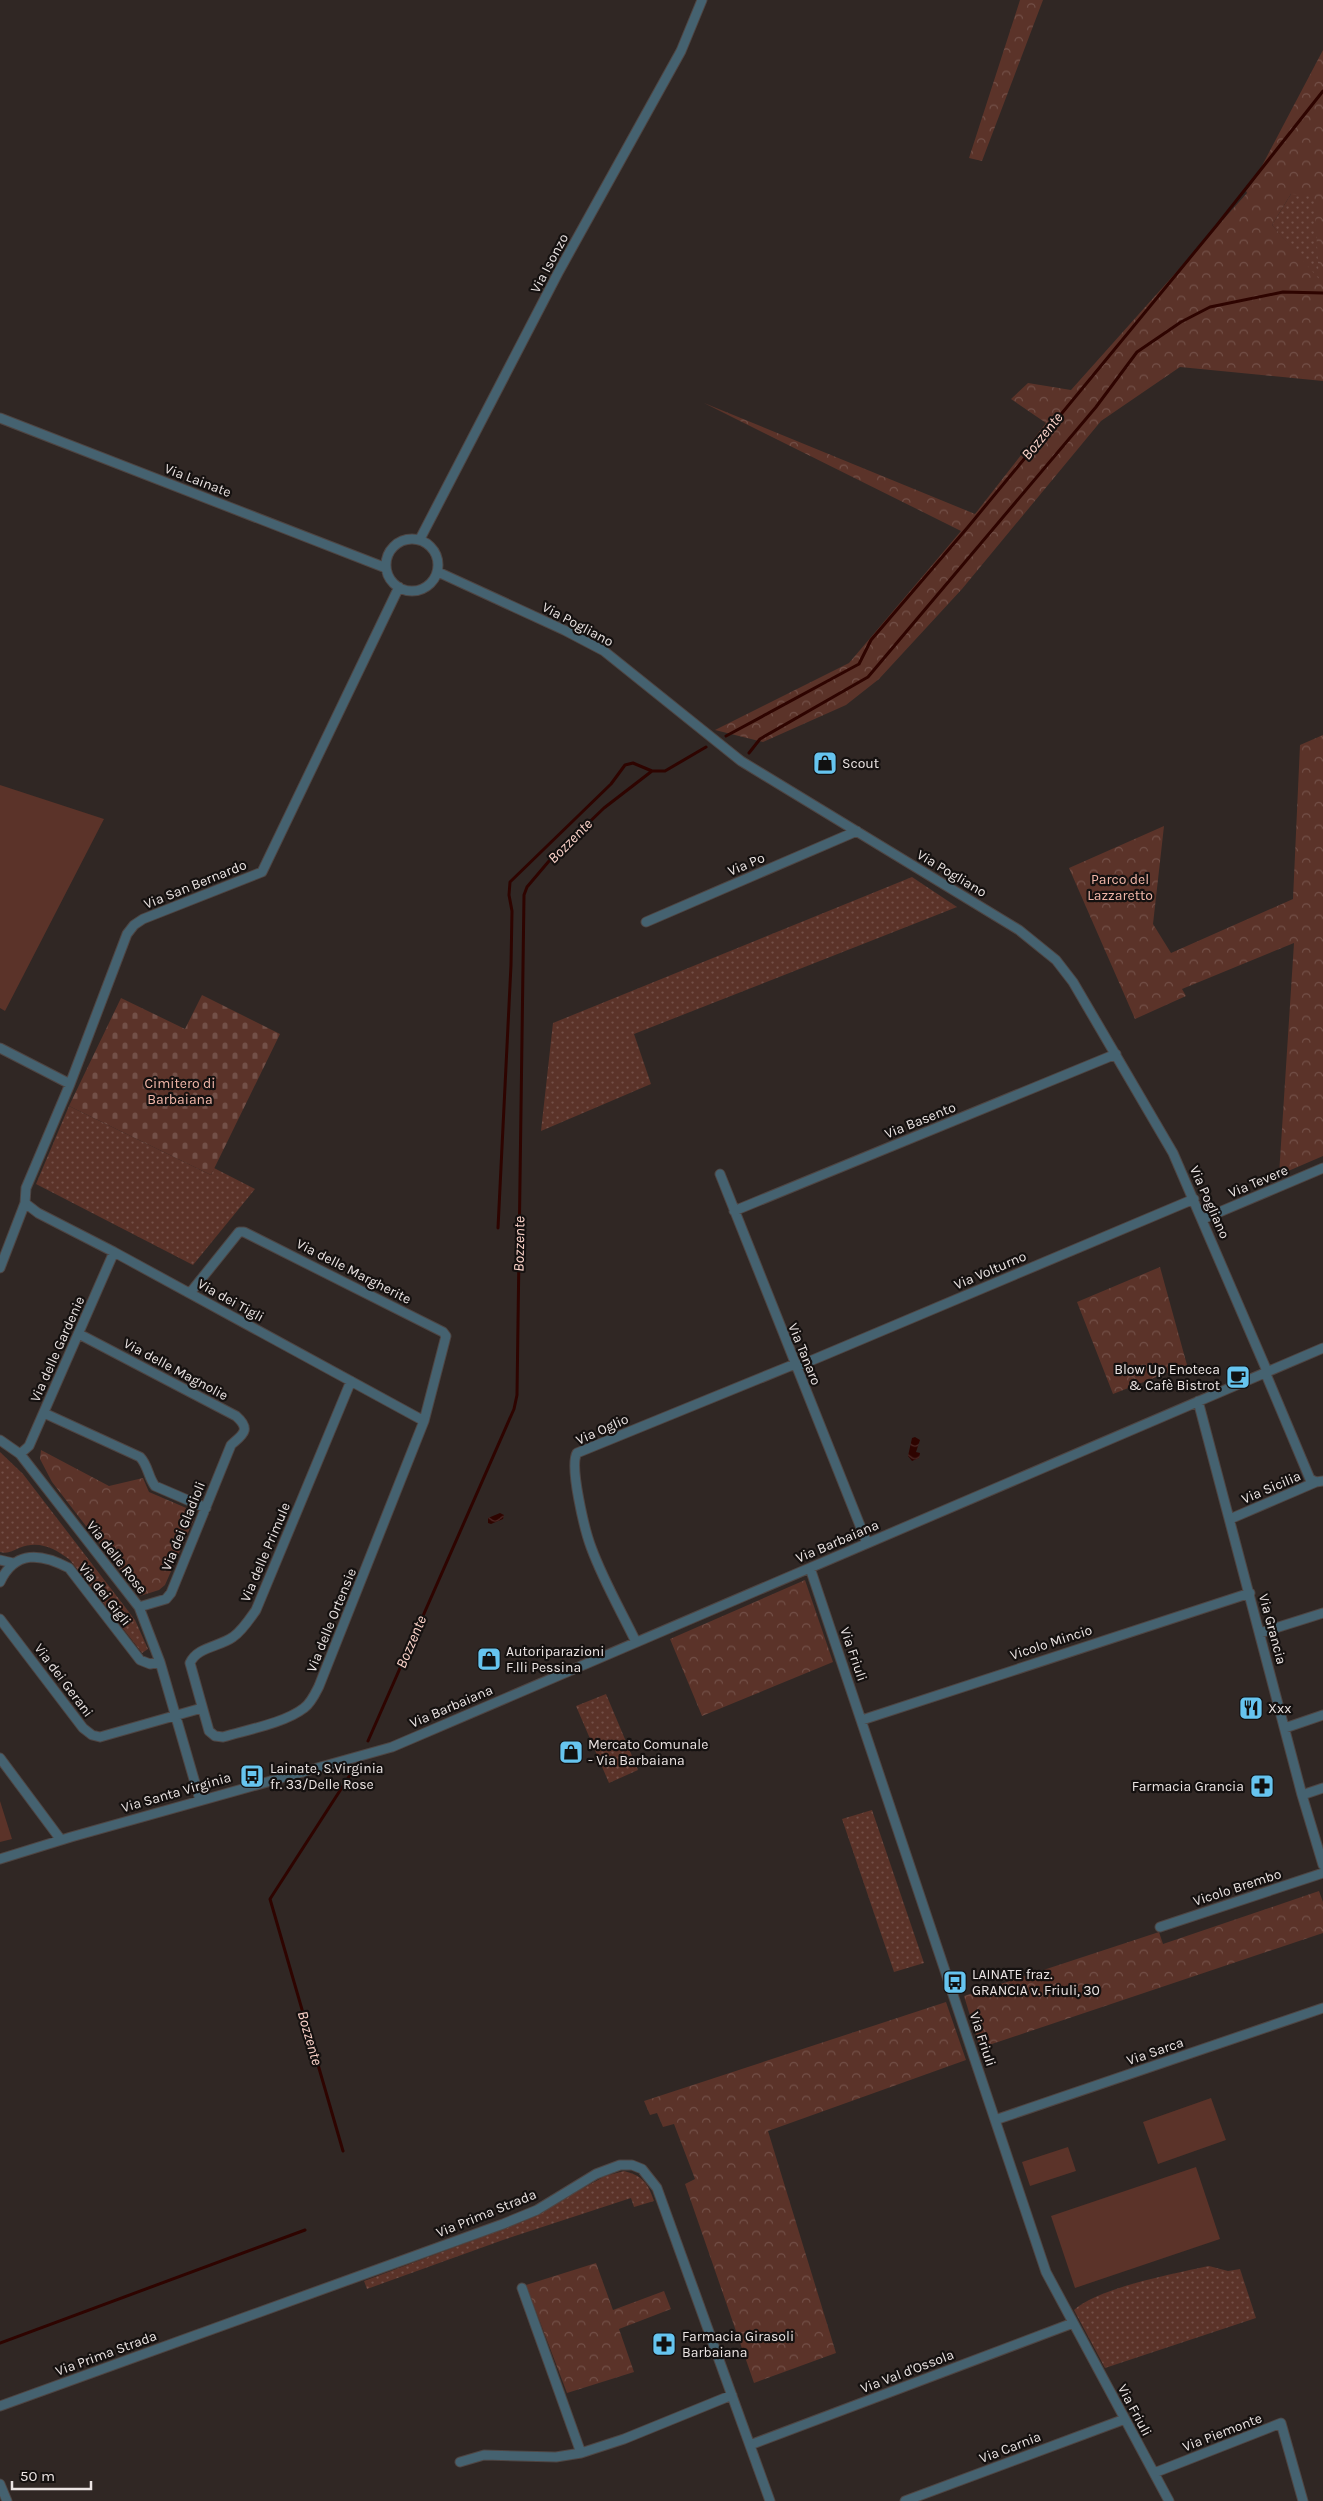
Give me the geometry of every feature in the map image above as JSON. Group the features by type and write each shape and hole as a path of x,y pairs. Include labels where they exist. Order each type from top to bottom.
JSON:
{"street":[{"name":"Via Isonzo","path":"420,539 559,271 681,50 702,0"},
{"name":"Via Lainate","path":"0,418 386,568"},
{"path":"409,538 420,539 429,544 435,552 439,562 438,572 433,581 425,588 416,591 398,587 389,578 386,568 387,558 392,548 400,542 409,538"},
{"name":"Via Pogliano","path":"438,572 564,630 604,651 741,761 1039,944 1065,970 1173,1153 1203,1219 1310,1479 1319,1482"},
{"name":"Via San Bernardo","path":"0,1268 25,1203 26,1188 70,1084 127,934 134,925 143,919 262,872 398,587"},
{"name":"Via Po","path":"646,922 857,831"},
{"path":"0,1048 70,1084"},
{"name":"Via Basento","path":"734,1211 1116,1054"},
{"name":"Via Tevere","path":"1203,1219 1323,1168"},
{"name":"Via Tanaro","path":"720,1174 866,1543"},
{"name":"Via Volturno","path":"795,1365 1194,1199"},
{"name":"Via dei Tigli","path":"25,1203 38,1213 114,1252 424,1421"},
{"name":"Via delle Margherite","path":"190,1293 239,1232 244,1232 443,1332 447,1341 424,1421"},
{"name":"Via delle Gardenie","path":"20,1454 29,1446 114,1252"},
{"name":"Via delle Magnolie","path":"78,1334 236,1416 242,1422 245,1430 243,1436 239,1439"},
{"name":"Via Barbaiana","path":"362,1755 392,1746 1323,1348"},
{"name":"Via Oglio","path":"636,1642 590,1546 575,1472 574,1458 577,1453 795,1365"},
{"name":"Via delle Primule","path":"202,1708 191,1670 193,1657 198,1652 220,1644 234,1636 256,1610 351,1381"},
{"name":"Via Grancia","path":"1198,1401 1302,1794 1323,1865"},
{"path":"44,1413 140,1457 145,1462 155,1486 206,1508"},
{"name":"Via delle Ortensie","path":"202,1708 208,1731 214,1736 223,1737 289,1717 304,1709 312,1700 424,1421"},
{"name":"Via dei Gladioli","path":"139,1608 166,1599 171,1593 232,1445 239,1439"},
{"name":"Via delle Rose","path":"0,1440 20,1454 139,1608 160,1662 200,1800"},
{"name":"Via Sicilia","path":"1230,1519 1319,1482"},
{"name":"Via dei Gigli","path":"13,1563 26,1557 40,1557 54,1560 69,1568 140,1660 150,1664 160,1662"},
{"path":"0,1560 13,1563"},
{"path":"0,1582 6,1570 13,1563"},
{"name":"Via Friuli","path":"810,1568 1046,2272 1169,2501"},
{"name":"Vicolo Mincio","path":"862,1720 1250,1593"},
{"path":"1260,1633 1323,1613"},
{"name":"Via dei Gerani","path":"0,1619 83,1728 92,1735 100,1737 175,1716"},
{"path":"175,1716 202,1708"},
{"path":"1285,1728 1323,1715"},
{"name":"Via Santa Virginia","path":"0,1860 61,1840 362,1755"},
{"path":"0,1758 61,1840"},
{"path":"1302,1794 1323,1788"},
{"name":"Vicolo Brembo","path":"1160,1927 1323,1873"},
{"name":"Via Sarca","path":"995,2120 1323,2008"},
{"name":"Via Prima Strada","path":"0,2406 502,2224 537,2210 596,2174 620,2165 632,2165 642,2169 657,2188 770,2501"},
{"path":"522,2288 581,2453"},
{"name":"Via Val d'Ossola","path":"750,2445 1073,2323"},
{"path":"460,2462 484,2455 556,2456 581,2453 624,2440 732,2395"},
{"name":"Via Carnia","path":"905,2501 1124,2419"},
{"name":"Via Piemonte","path":"1154,2473 1281,2423 1302,2501"},
{"path":"0,2484 7,2501"}],"green space":[{"path":"1020,0 1043,0 982,161 969,158"},
{"path":"1323,50 1323,381 1180,367 1101,421 962,589 879,679 846,705 763,742 715,730 849,663 961,531 704,403 975,514 1046,423 1011,399 1028,383 1071,390 1247,193 1246,191 1255,179","holes":["1291,194 1314,196 1319,279 1272,225"]},
{"path":"1323,142 1323,280 1317,279 1272,225"},
{"name":"Parco del Lazzaretto","path":"1323,735 1323,1156 1279,1175 1294,943 1182,989 1186,996 1135,1019 1069,868 1164,826 1153,924 1171,953 1293,899 1300,745"},
{"path":"0,785 104,819 5,1011 0,1008"},
{"path":"912,877 957,907 634,1034 651,1084 541,1131 553,1023"},
{"name":"Cimitero di Barbaiana","path":"202,995 280,1034 211,1175 69,1106 121,998 185,1029"},
{"path":"69,1106 211,1175 214,1168 255,1189 193,1265 36,1184"},
{"path":"1160,1267 1187,1365 1113,1394 1077,1302"},
{"path":"41,1450 109,1486 143,1478 149,1492 191,1510 194,1519 165,1585 159,1590 140,1596 52,1482 40,1459"},
{"path":"0,1452 23,1474 135,1620 148,1649 142,1653 70,1560 64,1556 46,1546 40,1545 26,1546 3,1553 0,1552"},
{"path":"805,1580 833,1662 702,1716 670,1639"},
{"path":"606,1694 638,1770 609,1783 576,1706"},
{"path":"0,1801 12,1839 0,1842"},
{"path":"872,1810 924,1963 894,1972 842,1819"},
{"path":"1319,1891 1323,1902 1323,1933 980,2048 964,1996 1159,1932 1163,1944"},
{"path":"946,2002 966,2060 768,2131 836,2353 754,2383 685,2184 695,2179 674,2124 663,2127 657,2113 650,2115 644,2101"},
{"path":"1211,2098 1226,2140 1158,2164 1143,2122"},
{"path":"1068,2147 1076,2171 1030,2186 1022,2162"},
{"path":"1196,2167 1220,2239 1075,2288 1051,2216"},
{"path":"624,2171 636,2175 644,2181 654,2201 634,2207 631,2198 503,2240 367,2289 364,2281 522,2222 605,2176"},
{"path":"596,2263 613,2310 664,2291 671,2309 619,2329 634,2372 567,2393 526,2285"},
{"path":"1209,2266 1228,2271 1240,2269 1256,2318 1105,2368 1074,2310 1085,2302 1119,2288"}],"water":[{"path":"915,1437 920,1440 916,1452 920,1453 919,1458 912,1461 908,1456 912,1438"},
{"path":"500,1513 504,1515 503,1519 491,1524 488,1523 488,1518"}],"waterway":[{"name":"Bozzente","path":"726,736 859,664 871,640 968,527 1217,225 1323,91"},
{"path":"749,753 760,739 868,677 1096,407 1137,352 1181,322 1210,307 1283,292 1323,293"},
{"name":"Bozzente","path":"368,1741 514,1409 517,1395 524,895 527,887 549,861 604,808 652,771 665,771 706,747"},
{"name":"Bozzente","path":"498,1228 511,965 512,911 509,895 510,882 611,784 625,765 633,763 652,771"},
{"name":"Bozzente","path":"343,2151 270,1899 352,1772"},
{"name":"Bozzente","path":"0,2343 305,2230"}],"place":[{"name":"Scout","path":"825,763"},
{"name":"Blow Up Enoteca & Cafè Bistrot","path":"1238,1377"},
{"name":"Autoriparazioni F.lli Pessina","path":"489,1659"},
{"name":"Xxx","path":"1251,1708"},
{"name":"Mercato Comunale - Via Barbaiana","path":"571,1752"},
{"name":"Lainate, S.Virginia fr. 33/Delle Rose","path":"252,1776"},
{"name":"Farmacia Grancia","path":"1262,1786"},
{"name":"LAINATE fraz. GRANCIA v. Friuli, 30","path":"955,1982"},
{"name":"Farmacia Girasoli Barbaiana","path":"664,2344"}]}
